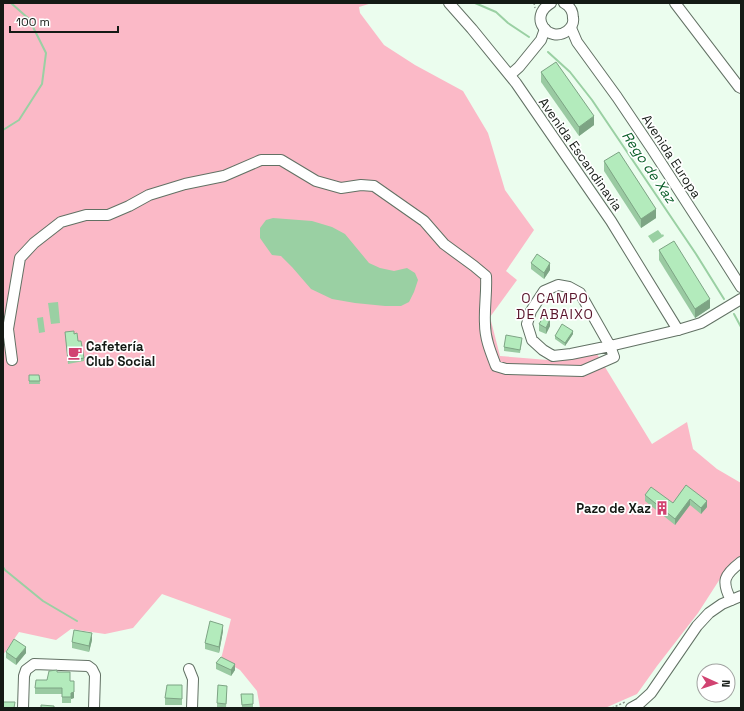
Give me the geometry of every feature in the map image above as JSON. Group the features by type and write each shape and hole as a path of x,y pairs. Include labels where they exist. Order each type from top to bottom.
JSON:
{"street":[{"name":"Avenida Escandinavia","path":"449,3 510,75 611,221 678,330"},
{"path":"548,4 541,14 541,23 554,35 559,35 568,30 574,20 573,13 569,5"},
{"path":"678,4 741,88"},
{"name":"Avenida Europa","path":"568,30 652,148 741,288"},
{"path":"510,75 520,67 548,31"},
{"path":"12,360 8,329 20,258 34,243 61,222 86,215 108,215 149,195 185,184 224,176 261,160 281,160 316,181 341,188 361,185 374,186 424,221 444,244 486,276 487,290 485,324 489,348 496,366 506,369 582,371 614,357 610,346 580,293 569,287 558,285 544,292 531,311 527,324 532,340 543,350 553,356 610,346 678,330 701,323 741,299"},
{"path":"731,600 725,588 725,581 733,568 741,562"},
{"path":"629,705 640,703 652,693 697,626 709,613 722,604 741,596"},
{"path":"23,708 24,676 26,670 34,664 88,666 95,674 94,708"},
{"path":"189,669 193,679 192,708"}],"path":[{"path":"612,708 629,705"}],"shaded area":[{"path":"3,3 372,3 359,7 360,13 384,45 415,65 463,91 488,133 505,190 534,230 506,271 517,280 490,317 500,356 560,361 597,354 652,444 687,422 693,449 717,469 741,483 741,556 735,559 727,568 698,613 637,694 605,708 260,708 257,691 240,670 221,659 231,619 162,594 133,628 105,634 71,629 56,640 19,632 3,655"},
{"path":"273,218 312,221 332,227 345,234 369,263 380,268 394,271 407,268 415,273 418,280 409,302 401,306 355,303 332,299 311,289 281,256 272,255 260,238 260,228 266,220"},
{"path":"658,230 664,236 653,243 648,236"},
{"path":"58,302 60,323 51,324 48,303"},
{"path":"43,317 45,332 39,333 37,318"}],"building":[{"path":"556,62 594,116 579,127 541,72"},
{"path":"619,152 656,209 641,219 604,161"},
{"path":"674,241 710,299 695,309 659,250"},
{"path":"537,254 550,263 544,273 531,263"},
{"path":"544,316 550,319 546,328 539,324"},
{"path":"562,324 573,331 565,343 555,336"},
{"name":"Cafetería Club Social","path":"74,331 74,334 77,333 78,341 81,341 84,358 68,361 65,332"},
{"path":"506,335 522,338 520,350 504,347"},
{"path":"29,375 39,375 40,381 29,381"},
{"path":"686,485 707,501 701,508 690,499 675,519 645,495 651,487 673,503"},
{"path":"210,621 223,625 219,647 205,643"},
{"path":"74,630 92,633 89,646 72,642"},
{"path":"14,639 26,647 16,659 6,652"},
{"path":"221,657 235,664 231,670 216,663"},
{"path":"57,670 57,672 70,672 70,681 74,681 74,692 71,693 71,697 62,697 62,688 35,688 36,680 47,680 49,671"},
{"path":"167,685 182,685 182,699 165,698"},
{"path":"218,685 227,686 226,704 217,703"},
{"path":"241,694 253,694 253,704 242,705"},
{"path":"3,702 15,702 14,708 3,708"},
{"path":"41,705 54,706 54,708 41,708"}],"waterway":[{"path":"3,130 19,120 42,84 46,53 29,19 11,3"},
{"name":"Rego de Xaz","path":"475,3 496,12 508,23 529,37"},
{"name":"Rego de Xaz","path":"548,52 570,72 592,100 696,254 724,299"},
{"name":"Rego de Xaz","path":"734,314 741,327"},
{"path":"3,567 43,601 77,621"}],"place":[{"name":"Cafetería Club Social","path":"75,353"},
{"name":"Pazo de Xaz","path":"662,508"}],"district":[{"name":"O CAMPO DE ABAIXO","path":"555,306"}]}
